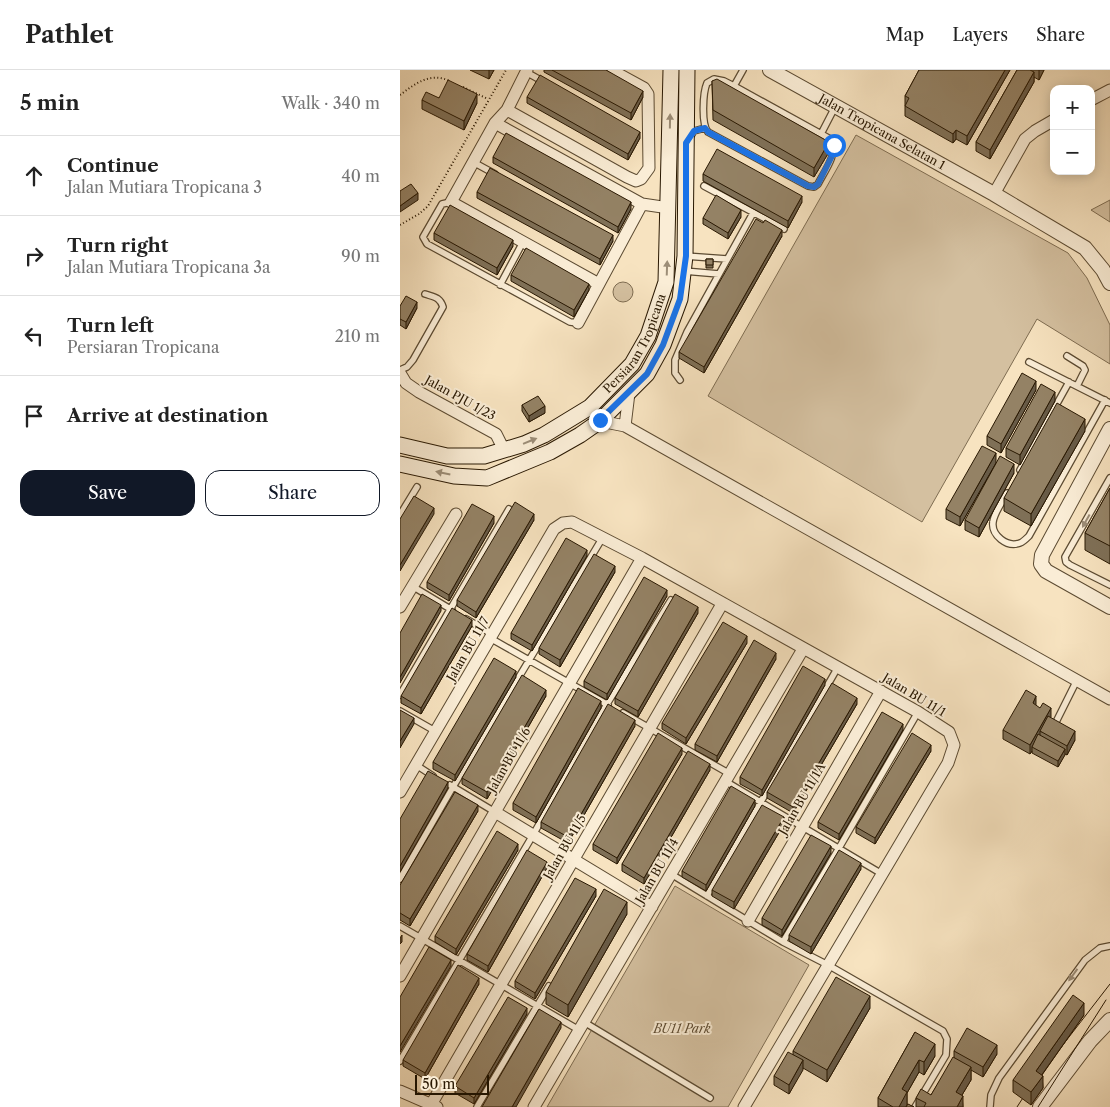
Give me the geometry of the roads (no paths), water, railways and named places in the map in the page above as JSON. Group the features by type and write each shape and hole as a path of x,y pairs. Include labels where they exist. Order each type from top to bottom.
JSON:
{"main road":[{"name":"Persiaran Tropicana","path":"400,445 447,456 484,456 506,449 544,435 590,407 632,364 648,336 666,282 671,70"},
{"name":"Persiaran Tropicana","path":"400,464 454,476 486,478 519,466 550,452 580,435 600,420 647,374 663,345 680,299 685,264 687,70"},
{"path":"506,449 509,458 519,466"},
{"path":"484,456 492,467 486,478"}],"street":[{"path":"506,110 636,181 645,176 649,168 645,136 648,94 644,88 611,70"},
{"name":"Jalan Tropicana Selatan 1","path":"770,70 994,194 1085,248 1104,270 1110,282"},
{"path":"527,71 506,110 495,123 451,202 600,284"},
{"path":"1095,98 1110,90"},
{"path":"994,194 1025,139 1034,131 1050,122"},
{"path":"495,123 642,204 669,208"},
{"path":"578,323 600,284 617,241 642,204"},
{"name":"Jalan PJU 1/23","path":"400,372 406,383 419,392 496,434 506,449"},
{"path":"626,426 629,393"},
{"path":"600,420 626,426 1110,699"},
{"path":"1109,603 1046,572 1041,564 1042,555 1110,429"},
{"path":"400,606 456,514"},
{"name":"Jalan BU 11/1","path":"563,523 572,522 642,558 918,712 949,732 954,746 948,763 744,1107"},
{"name":"Jalan BU 11/7","path":"400,792 554,529 563,523"},
{"name":"Jalan BU 11/6","path":"400,976 642,558"},
{"name":"Jalan BU 11/5","path":"435,1105 501,985 722,604"},
{"name":"Jalan BU 11/4","path":"534,1107 803,649"},
{"name":"Jalan BU 11/1A","path":"748,921 881,691"},
{"path":"495,812 652,907"},
{"path":"1040,1107 1090,1041 1110,1020"},
{"path":"1050,1107 1110,1033"},
{"path":"400,1091 435,1105"}],"lane":[{"path":"734,86 743,70"},
{"path":"527,71 552,86"},
{"path":"714,79 734,86 832,140 834,152 818,184 814,187 808,186 708,132 705,128 705,89 707,83 714,79"},
{"path":"821,134 836,106"},
{"path":"686,143 694,131 705,128"},
{"path":"473,162 499,176"},
{"path":"704,186 784,229"},
{"path":"451,202 442,204 423,237 424,241 500,285 570,322 578,323"},
{"path":"680,380 675,373 676,360 686,332 753,213"},
{"path":"500,285 522,242"},
{"path":"685,264 727,259"},
{"path":"685,264 719,274"},
{"path":"400,372 407,368 413,360 443,307 438,298 425,294"},
{"path":"1067,356 1085,370 1077,386"},
{"path":"1012,485 992,520 993,528 997,535 1004,542 1012,545 1022,543 1029,536 1107,402 1029,362"},
{"path":"1016,477 1068,382"},
{"path":"1110,478 1065,557 1066,562 1070,565 1110,585"},
{"path":"400,515 417,486"},
{"path":"400,695 509,509"},
{"path":"400,879 602,537"},
{"path":"412,586 457,613"},
{"path":"400,1060 533,835 606,704 671,600"},
{"path":"464,617 569,684 650,728 728,778 760,802 882,874"},
{"path":"707,896 838,667"},
{"path":"1062,729 1054,726 1077,680"},
{"path":"400,711 435,731"},
{"path":"782,942 918,712"},
{"path":"416,765 438,778"},
{"path":"445,783 495,812"},
{"path":"671,874 782,942 828,965 943,1031 948,1039 946,1054 915,1107"},
{"path":"400,926 538,1006 581,1026 710,1098"},
{"path":"990,1107 992,1096 1000,1078 1085,960 1100,948 1110,946"},
{"path":"477,1107 552,982"}],"tram line":[{"path":"1052,1059 1110,984"},
{"path":"1038,1107 1106,1000"},
{"path":"1017,1107 1030,1087"}],"park label":[{"name":"BU11 Park","path":"682,1029"}]}
